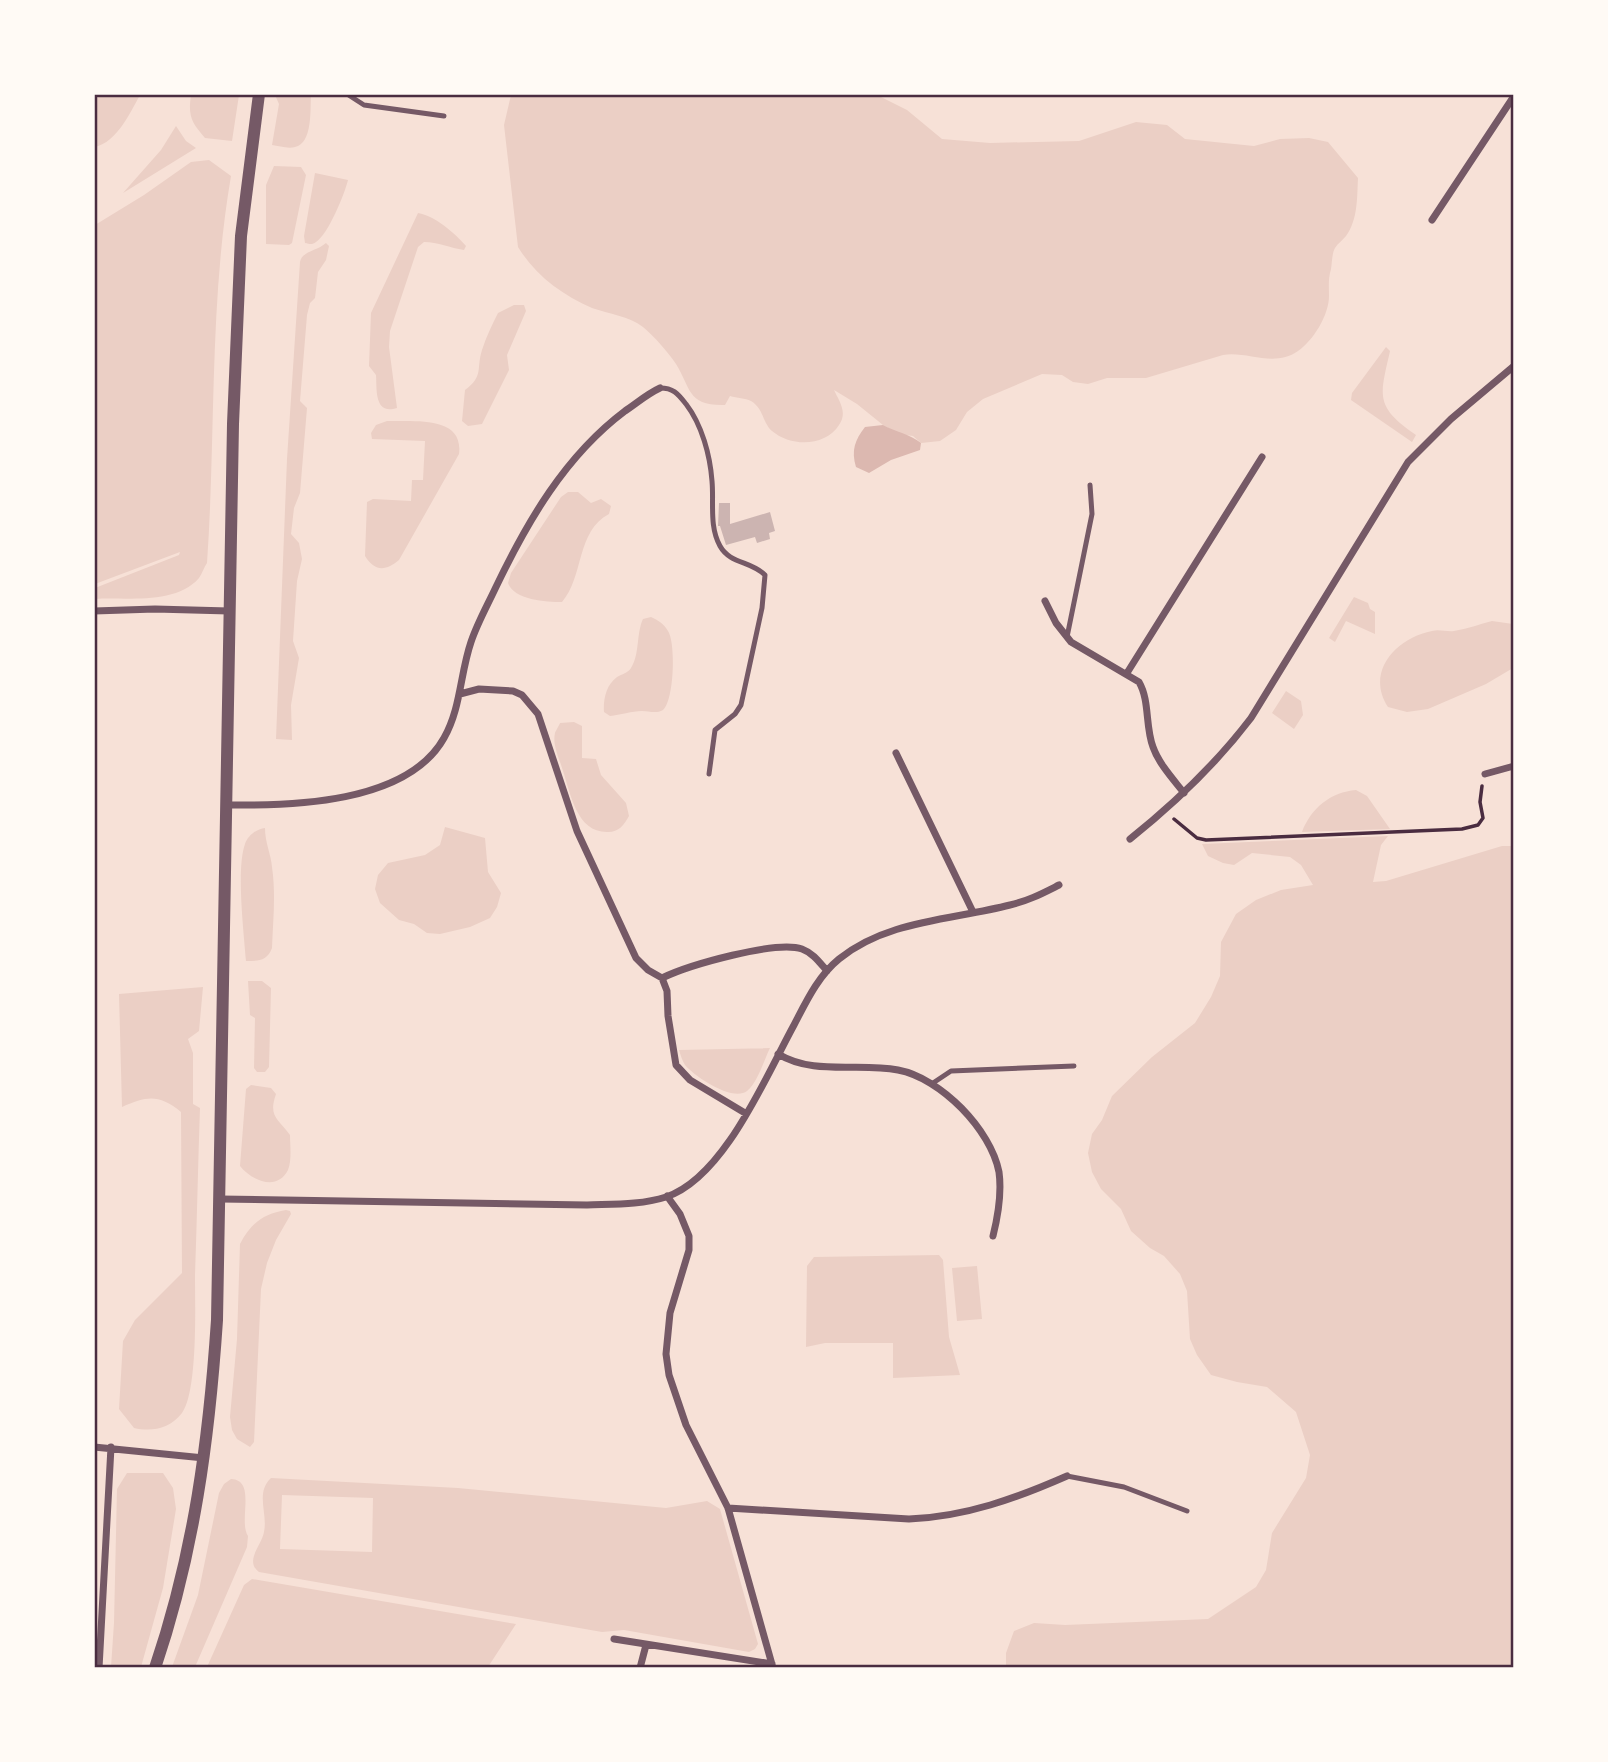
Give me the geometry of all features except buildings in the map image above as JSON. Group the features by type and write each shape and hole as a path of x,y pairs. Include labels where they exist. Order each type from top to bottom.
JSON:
{"street":[{"path":"155,1668 183,1576 204,1458 217,1320 233,424 240,245 259,94"},
{"path":"1432,220 1514,96"},
{"path":"1130,839 1165,812 1184,793 1230,745 1251,718 1408,462 1451,419 1514,366"},
{"path":"225,804 288,804 376,789 404,777 432,754 443,739 460,694 471,641 510,558 547,494 571,461 594,437 649,393 660,388"},
{"path":"1126,673 1262,457"},
{"path":"1045,601 1056,623 1079,648 1139,682 1144,691 1152,746 1184,793"},
{"path":"94,611 229,611"},
{"path":"460,694 479,689 513,691 522,695 538,714 577,831 636,958 648,970 662,978 667,990 673,1055 681,1073 745,1114"},
{"path":"896,753 973,912"},
{"path":"1485,774 1514,766"},
{"path":"220,1199 587,1205 630,1203 667,1196 687,1187 714,1163 745,1114 811,993 827,971 856,948 884,934 1034,898 1059,885"},
{"path":"662,978 706,960 790,946 811,953 827,971"},
{"path":"778,1054 801,1065 819,1068 896,1069 933,1083 973,1124 986,1140 994,1157 1000,1188 999,1210 993,1236"},
{"path":"614,1639 772,1666 728,1508 686,1425 666,1363 670,1313 689,1250 689,1236 680,1214 667,1196"},
{"path":"94,1447 204,1458"},
{"path":"99,1668 111,1447"},
{"path":"728,1508 909,1519 935,1518 960,1514 1005,1500 1067,1476"},
{"path":"640,1668 646,1645"}],"lane":[{"path":"347,94 365,105 444,116"},
{"path":"660,388 671,388 678,394 697,424 708,454 712,482 712,517 719,544 727,555 765,575 762,608 741,705 735,714 715,730 709,774"},
{"path":"1067,637 1092,514 1090,485"},
{"path":"933,1083 951,1071 1074,1066"},
{"path":"1067,1476 1124,1488 1187,1511"}],"path":[{"path":"1165,812 1197,838 1206,840 1462,829 1478,825 1483,818 1480,802 1485,774"}],"shaded area":[{"path":"103,95 140,95 116,133 95,147 95,99"},
{"path":"191,95 239,95 232,141 205,138 192,118"},
{"path":"275,95 311,95 308,132 301,144 295,147 272,145 279,104"},
{"path":"511,95 877,95 907,110 942,139 990,143 1079,141 1136,122 1167,125 1185,139 1254,146 1280,139 1309,138 1328,142 1358,178 1356,208 1350,230 1333,253 1328,303 1323,319 1309,341 1289,356 1270,359 1223,355 1146,378 1107,378 1088,384 1073,382 1062,375 1042,374 983,399 967,412 956,430 940,441 921,443 913,436 899,434 883,425 834,390 843,411 839,425 833,432 817,441 798,442 772,431 751,401 730,396 725,405 713,405 697,399 673,359 643,327 570,297 533,267 518,247 504,125"},
{"path":"176,126 186,141 196,148 123,193 161,150"},
{"path":"209,160 231,176 216,320 207,563 199,578 189,587 177,592 150,598 95,599 95,588 179,555 180,552 95,584 95,225 191,162"},
{"path":"274,166 301,167 306,175 292,243 289,245 266,244 266,185"},
{"path":"315,173 348,180 331,223 321,238 311,244 305,243 304,236"},
{"path":"418,213 444,226 466,246 464,250 424,242 418,247 390,331 389,347 397,408 390,409 384,408 378,400 376,375 369,366 371,313"},
{"path":"326,243 329,246 326,260 318,272 315,298 310,303 307,315 300,401 307,408 300,493 294,508 291,534 299,543 302,559 297,581 293,641 299,658 291,705 292,740 276,739 287,459 300,262 307,253"},
{"path":"514,305 524,305 526,311 507,355 509,370 482,424 468,426 462,421 465,390 475,381 484,345 498,313"},
{"path":"1386,347 1390,351 1384,379 1384,399 1393,416 1416,435 1412,442 1351,400 1352,393"},
{"path":"387,421 435,423 445,427 454,433 459,454 399,560 381,568 373,565 365,556 367,502 373,499 411,501 412,480 423,480 425,441 372,439 371,433 376,425"},
{"path":"883,425 917,440 921,443 920,450 891,460 869,473 856,467 855,446 865,427"},
{"path":"568,492 578,492 591,503 601,499 611,506 609,514 591,531 574,580 562,602 539,600 517,593 508,583 511,573 561,497"},
{"path":"1354,597 1368,603 1370,609 1375,612 1375,634 1346,621 1335,642 1329,638"},
{"path":"651,617 665,626 671,637 673,672 667,705 658,712 638,711 610,716 604,712 608,688 613,680 631,668 636,657 643,619"},
{"path":"1492,621 1513,624 1513,668 1486,684 1428,709 1407,712 1388,707 1380,681 1382,669 1396,649 1419,635 1432,631 1454,631"},
{"path":"1286,691 1301,701 1303,715 1294,729 1272,713"},
{"path":"574,722 582,726 582,758 596,759 601,775 626,803 629,816 615,831 597,831 589,826 582,819 573,801 554,738 560,723"},
{"path":"1356,790 1367,796 1390,829 1302,832 1316,809 1323,803 1338,794"},
{"path":"445,827 485,838 488,872 501,893 490,918 470,927 440,934 427,933 414,924 399,920 380,903 375,889 378,875 388,863 425,855 440,845"},
{"path":"265,828 274,887 272,948 268,956 262,959 246,961 241,902 242,855 248,838"},
{"path":"1388,836 1381,845 1373,882 1386,881 1502,846 1513,846 1513,1667 1006,1667 1006,1653 1014,1631 1034,1623 1065,1625 1208,1619 1256,1587 1266,1570 1272,1533 1306,1478 1310,1455 1296,1412 1267,1387 1211,1375 1190,1339 1187,1291 1180,1274 1164,1256 1131,1231 1121,1209 1101,1189 1092,1172 1088,1153 1092,1134 1102,1120 1112,1096 1152,1057 1195,1023 1220,976 1221,942 1236,914 1256,900 1281,890 1313,885 1301,865 1290,857 1252,853 1234,865 1208,856 1202,844"},
{"path":"248,981 262,981 271,988 269,1067 265,1072 257,1072 254,1068 255,1018 250,1015"},
{"path":"203,987 199,1031 188,1039 193,1053 193,1104 200,1108 191,1386 182,1413 172,1423 160,1428 140,1429 134,1428 119,1409 123,1341 135,1320 182,1273 181,1112 166,1102 153,1099 122,1107 119,994"},
{"path":"770,1048 754,1082 741,1094 724,1091 697,1076 685,1065 679,1050"},
{"path":"251,1085 271,1088 276,1094 274,1113 290,1135 288,1170 277,1181 264,1182 251,1176 240,1166 246,1089"},
{"path":"286,1210 291,1214 276,1240 261,1289 254,1442 250,1447 237,1439 230,1417 237,1339 240,1244 258,1221"},
{"path":"939,1255 943,1260 949,1337 960,1375 893,1378 893,1343 825,1343 806,1347 807,1266 814,1257"},
{"path":"977,1266 982,1319 957,1321 952,1268"},
{"path":"127,1473 163,1473 173,1488 176,1509 163,1588 141,1667 111,1667 117,1489"},
{"path":"271,1478 458,1488 666,1508 707,1501 720,1509 758,1644 749,1652 624,1630 602,1632 259,1572 255,1568 253,1558 264,1532 263,1497 266,1484","holes":["282,1495 373,1498 372,1552 280,1549"]},
{"path":"231,1479 239,1481 245,1494 247,1547 195,1667 172,1667 198,1595 219,1493"},
{"path":"252,1579 516,1624 488,1667 207,1667 244,1585"}]}
